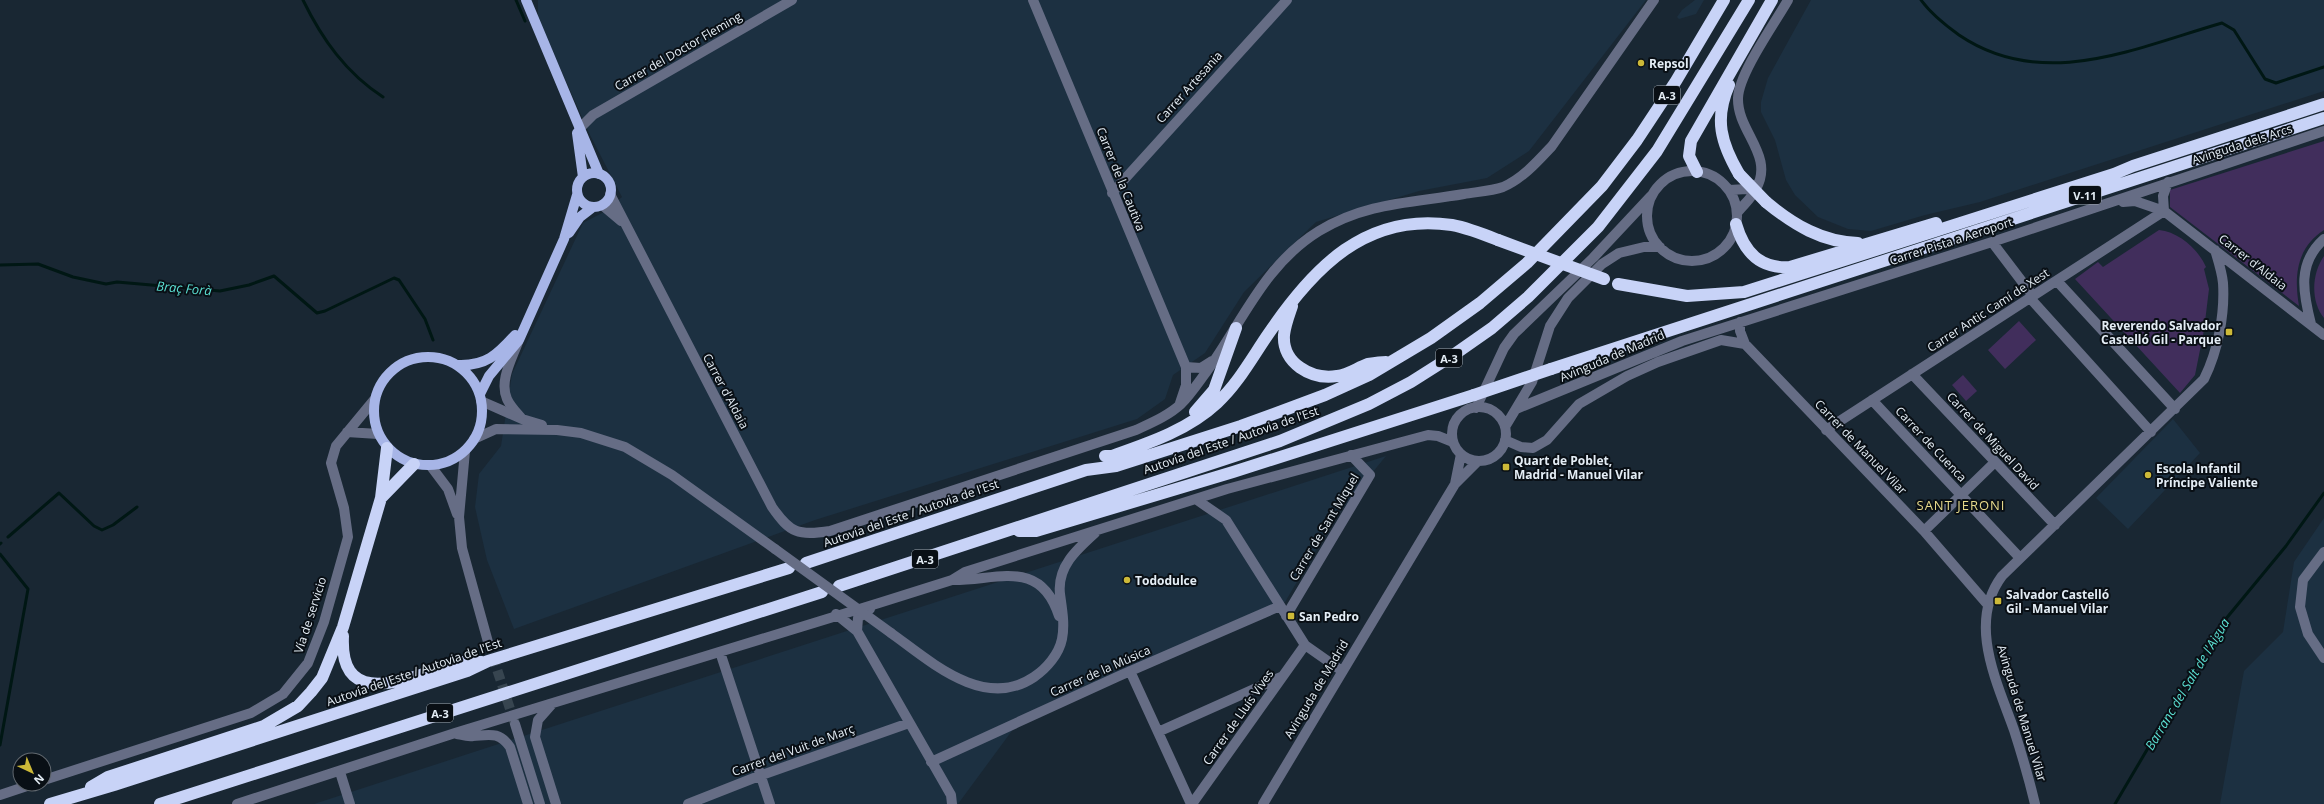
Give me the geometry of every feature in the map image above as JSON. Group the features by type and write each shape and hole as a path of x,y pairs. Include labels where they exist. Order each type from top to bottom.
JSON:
{"highway":[{"name":"Autovía del Este / Autovia de l'Est","path":"806,563 1086,470 1116,466 1286,410 1369,375 1431,338 1502,285 1547,244 1602,186 1637,140 1676,81 1724,0"},
{"name":"Autovía del Este / Autovia de l'Est","path":"839,586 1012,531 1057,513 1280,441 1369,404 1411,382 1492,328 1574,254 1628,191 1657,151 1749,0"},
{"path":"1697,172 1688,156 1691,141 1770,3"},
{"path":"1770,3 1734,72 1721,109 1723,143 1739,174 1766,202 1805,230 1826,238 1844,242 1870,243"},
{"name":"V-11","path":"1618,284 1687,296 1737,293 1860,256 2324,104"},
{"name":"V-11","path":"1847,272 2324,118"},
{"path":"1737,219 1743,244 1751,255 1760,262 1778,268 1790,267 2111,170 2133,166"},
{"path":"1105,456 1112,456 1156,441 1184,426 1218,403 1229,390 1285,308 1313,275 1342,249 1360,239 1391,228 1422,224 1453,226 1498,240 1618,284 1637,293 1658,299 1707,304 1748,299 1831,274 1847,272"},
{"path":"1012,531 1036,531 1233,472 1759,303 1847,272"},
{"path":"1295,298 1284,336 1290,357 1299,367 1311,375 1336,376 1368,364 1391,361"},
{"path":"1086,470 1111,451 1159,434 1181,422 1206,402 1214,390 1224,367 1236,328"},
{"path":"80,794 108,777 244,733 284,716 312,692 322,678 343,626 381,498 387,448"},
{"path":"381,498 414,464"},
{"name":"Autovía del Este / Autovia de l'Est","path":"50,804 114,785 460,673 488,661 789,568"},
{"name":"A-3","path":"160,804 822,592"},
{"path":"343,626 342,650 346,662 352,672 369,683 397,683 464,662 488,661"}],"main road":[{"path":"526,0 577,125 599,174 608,182 610,194 598,206 580,218 564,240"},
{"path":"577,125 583,177"},
{"path":"481,397 489,376 519,340 564,240 577,195 578,185 583,177 591,173 599,174"},
{"path":"577,195 583,203 598,206"},
{"path":"458,365 479,363 489,360 506,345 527,321"},
{"path":"421,356 443,358 458,365 473,380 481,397 482,414 474,439 465,451 449,461 430,466 414,464 399,458 387,448 378,434 374,423 374,400 383,380 399,364 421,356"}],"street":[{"name":"Carrer del Doctor Fleming","path":"577,125 792,0"},
{"name":"Carrer de la Cautiva","path":"1033,0 1112,193 1186,367"},
{"name":"Carrer Artesania","path":"1112,193 1287,0"},
{"name":"Carrer d'Aldaia","path":"610,194 772,507 785,525 796,532 830,531 1136,430 1160,418 1179,405 1195,390 1236,328 1254,296 1273,270 1297,247 1338,220 1360,212 1398,202 1443,197 1503,187 1532,166 1552,146 1654,0"},
{"path":"1652,194 1648,206 1648,226 1651,236 1660,247 1684,259 1705,258 1719,251 1728,242 1737,219 1759,183 1763,169 1759,150 1742,122 1738,98 1748,69 1788,0"},
{"name":"Avinguda dels Arcs","path":"2168,182 2324,131"},
{"path":"1476,408 1504,348 1514,334 1593,258 1661,183 1668,178 1679,174 1697,172 1715,177 1729,190 1734,201 1737,219"},
{"path":"2164,212 2163,196 2168,182"},
{"name":"Carrer Pista a Aeroport","path":"1740,322 1992,242 2168,182"},
{"path":"1729,190 1747,189 1759,183"},
{"name":"Carrer d’Aldaia","path":"2101,206 2135,201 2164,212 2324,335"},
{"name":"Carrer d'Aldaia","path":"598,206 625,225"},
{"name":"Carrer Antic Camí de Xest","path":"1826,430 2164,212"},
{"path":"2311,324 2306,304 2303,272 2316,246 2324,239"},
{"path":"1992,242 2031,297 2151,432"},
{"path":"1505,427 1495,414 1476,408 1468,409 1455,420 1452,428 1453,442 1461,454 1469,459 1478,461 1489,460 1496,456 1505,440 1505,427 1532,382 1550,326 1557,313 1578,287 1602,264 1619,253 1644,247 1660,247"},
{"name":"Avinguda de Manuel Vilar","path":"2035,804 2023,758 1988,653 1986,631 1988,605 1993,588 2020,558 2175,409 2204,379 2211,365 2222,312 2223,282 2215,250"},
{"path":"2057,280 2175,409"},
{"path":"1740,322 1740,331 1744,344"},
{"name":"Avinguda de Madrid","path":"1516,409 1682,341 1740,322"},
{"path":"519,340 505,377 504,389 507,399 522,419"},
{"name":"Avinguda de Madrid","path":"1505,440 1521,447 1532,448 1547,440 1579,404 1628,376 1658,362 1716,342 1729,340 1744,344"},
{"name":"Carrer de Manuel Vilar","path":"1744,344 1924,531 1988,605"},
{"path":"1179,405 1186,385 1186,367 1201,368 1215,360"},
{"name":"Carrer de Miguel David","path":"1912,374 2055,525"},
{"path":"481,397 522,419 557,430 601,439 648,459 891,633 957,678 974,685 1001,689 1029,681 1041,673 1057,651 1062,639 1063,628 1060,581 1063,570 1079,548 1097,532"},
{"name":"Vía de servicio","path":"52,777 251,713 283,694 308,663 324,622 348,537 344,508 331,463 336,446 374,400"},
{"name":"Carrer de Cuenca","path":"1872,400 2020,558"},
{"path":"474,439 496,429 557,430"},
{"path":"347,432 378,434"},
{"path":"237,804 340,772 455,733 720,652 836,614 879,603 952,580 965,572 1097,532 1227,489 1428,435 1438,436 1453,442"},
{"path":"459,517 465,451"},
{"name":"Avinguda de Madrid","path":"1455,484 1461,454"},
{"name":"Carrer de Sant Miquel","path":"1286,616 1370,475 1351,455"},
{"name":"Avinguda de Madrid","path":"1263,804 1455,484 1478,461"},
{"path":"1924,531 1995,462"},
{"path":"430,466 448,489 459,517 468,575 488,642"},
{"path":"1197,500 1226,520 1305,645 1342,671"},
{"path":"2324,552 2303,580 2300,607 2308,634 2324,658"},
{"path":"952,580 969,580 994,575 1013,575 1026,578 1048,594 1056,607 1063,628"},
{"path":"857,630 858,618 879,603"},
{"name":"Carrer de la Música","path":"931,762 1130,671 1280,606"},
{"path":"836,614 857,630 931,762 949,801"},
{"name":"Carrer de Lluís Vives","path":"1191,804 1305,645"},
{"path":"720,652 759,776 770,804"},
{"path":"1130,671 1191,804"},
{"path":"1158,732 1283,676"},
{"path":"553,703 538,720 535,737 556,804"},
{"name":"Carrer del Vuit de Març","path":"688,804 759,776 909,723"},
{"path":"515,724 540,804"},
{"path":"455,733 472,737 482,734 492,734 506,742 510,747 528,804"},
{"path":"340,772 350,804"},
{"path":"0,795 12,791"}],"shaded area":[{"path":"538,0 1646,0 1529,151 1487,178 1419,191 1316,222 1244,292 1205,353 1173,375 1165,399 1137,419 815,520 514,629 487,560 475,507 479,474 501,446 512,374 583,223 604,212 622,197 589,133 538,18"},
{"path":"1695,0 1704,0 1696,14 1679,19 1677,17 1682,10"},
{"path":"1811,0 2324,0 2324,91 1980,202 1925,215 1871,231 1848,229 1818,217 1795,195 1786,180 1775,140 1761,112 1761,102 1768,78"},
{"path":"2324,141 2324,230 2315,237 2302,254 2297,274 2297,295 2299,306 2170,207 2170,190"},
{"path":"2159,230 2174,234 2187,242 2193,248 2203,260 2206,267 2204,269 2209,289 2204,330 2195,375 2180,393 2075,279 2098,262 2103,267"},
{"path":"2324,256 2324,318 2316,304 2314,287 2317,270"},
{"path":"2019,321 2036,340 2005,369 1988,350"},
{"path":"1963,375 1977,391 1966,401 1952,385"},
{"name":"Escola Infantil Príncipe Valiente","path":"2173,419 2200,453 2128,529 2096,498"},
{"path":"1386,456 1334,519 1285,602 1014,728 958,804 314,804"},
{"path":"2324,518 2324,804 2220,804 2244,671 2283,632 2294,562"}],"waterway":[{"path":"303,0 318,28 336,54 346,66 370,88 383,97"},
{"path":"516,0 525,21"},
{"path":"1921,0 1938,19 1959,35 1991,52 2023,61 2056,63 2089,60 2123,53 2222,23 2234,30 2265,79 2276,83 2324,67"},
{"name":"Braç Forà","path":"0,265 38,264 73,277 106,284 117,282 220,291 249,285 274,276 317,313 325,311 394,278 399,280 425,319 433,340"},
{"path":"8,537 59,493 94,526 102,530 113,525 137,507"},
{"name":"Barranc del Salt de l'Aigua","path":"2115,804 2220,626 2286,546 2324,493"},
{"path":"0,554 28,589 0,745"}],"tunnel":[{"path":"488,642 515,724"}],"place":[{"name":"Repsol","path":"1641,63"},
{"name":"Reverendo Salvador Castelló Gil - Parque","path":"2229,332"},
{"name":"Quart de Poblet, Madrid - Manuel Vilar","path":"1506,467"},
{"name":"Escola Infantil Príncipe Valiente","path":"2148,475"},
{"name":"Tododulce","path":"1127,580"},
{"name":"Salvador Castelló Gil - Manuel Vilar","path":"1998,601"},
{"name":"San Pedro","path":"1291,616"}],"district":[{"name":"SANT JERONI","path":"1961,505"}]}
